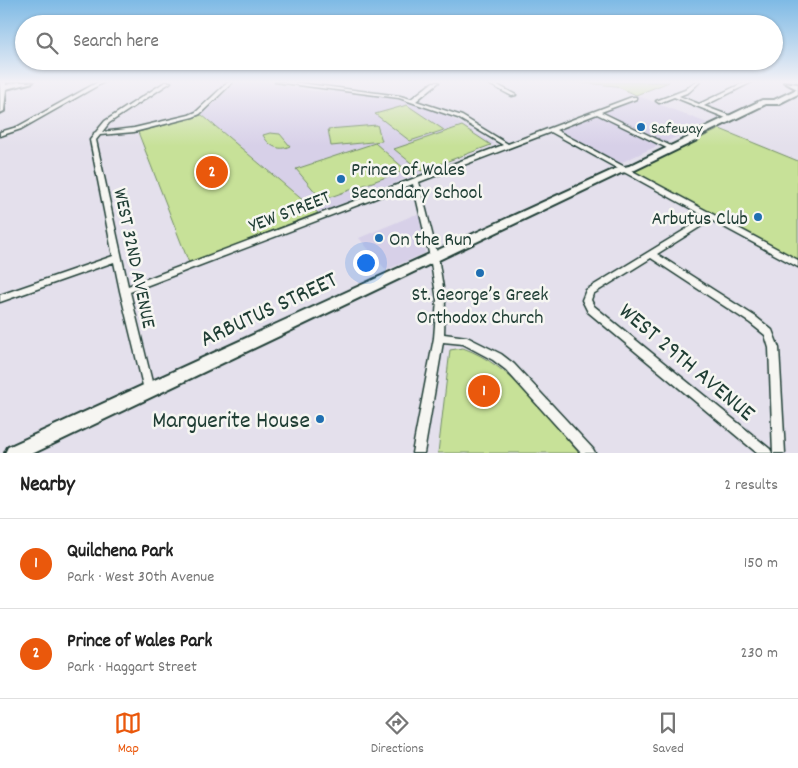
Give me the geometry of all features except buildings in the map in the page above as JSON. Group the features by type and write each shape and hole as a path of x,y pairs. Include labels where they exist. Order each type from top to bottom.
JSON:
{"main road":[{"name":"ARBUTUS STREET","path":"14,453 623,168 632,168 669,147 694,138 697,134 763,103"}],"street":[{"path":"0,134 19,128 64,103"},
{"path":"96,134 107,122 136,103"},
{"path":"96,134 134,130 191,116 198,113 208,103"},
{"path":"421,103 460,118 508,146"},
{"name":"YEW STREET","path":"124,291 622,103"},
{"path":"692,103 731,118"},
{"path":"699,106 705,103"},
{"path":"599,113 669,147"},
{"path":"552,130 798,264"},
{"name":"WEST 32ND AVENUE","path":"96,134 93,140 117,258 149,390"},
{"path":"416,181 434,257 441,300 439,338 418,453"},
{"path":"711,217 651,254 753,320 769,333 774,348 779,453"},
{"name":"WEST 29TH AVENUE","path":"651,254 589,292 586,300 592,309 766,453"},
{"path":"0,299 117,258"},
{"path":"439,338 464,340 497,356 510,367 589,453"}],"shaded area":[{"name":"Prince of Wales Secondary School","path":"214,103 408,103 435,111 453,119 494,144 318,213 202,115"},
{"path":"614,103 657,103 707,123 620,163 553,126"},
{"path":"414,215 419,215 425,253 386,270 359,238"}],"green space":[{"path":"407,105 444,130 410,141 375,114"},
{"path":"202,115 318,213 189,263 138,132"},
{"path":"377,125 382,141 331,146 328,129"},
{"path":"462,126 491,145 421,171 394,149"},
{"name":"Arbutus Club","path":"720,129 798,161 798,260 635,172 635,169"},
{"path":"270,133 280,134 290,146 278,148 274,146 263,135"},
{"path":"375,143 406,170 322,200 296,169"},
{"path":"463,348 481,356 513,379 541,408 579,453 438,453 450,350"}],"place":[{"name":"Safeway","path":"641,127"},
{"name":"Prince of Wales Park","path":"212,172"},
{"name":"Prince of Wales Secondary School","path":"341,179"},
{"name":"Arbutus Club","path":"758,217"},
{"name":"On the Run","path":"379,238"},
{"name":"St. George’s Greek Orthodox Church","path":"480,273"},
{"name":"Quilchena Park","path":"484,391"},
{"name":"Marguerite House","path":"320,419"}]}
